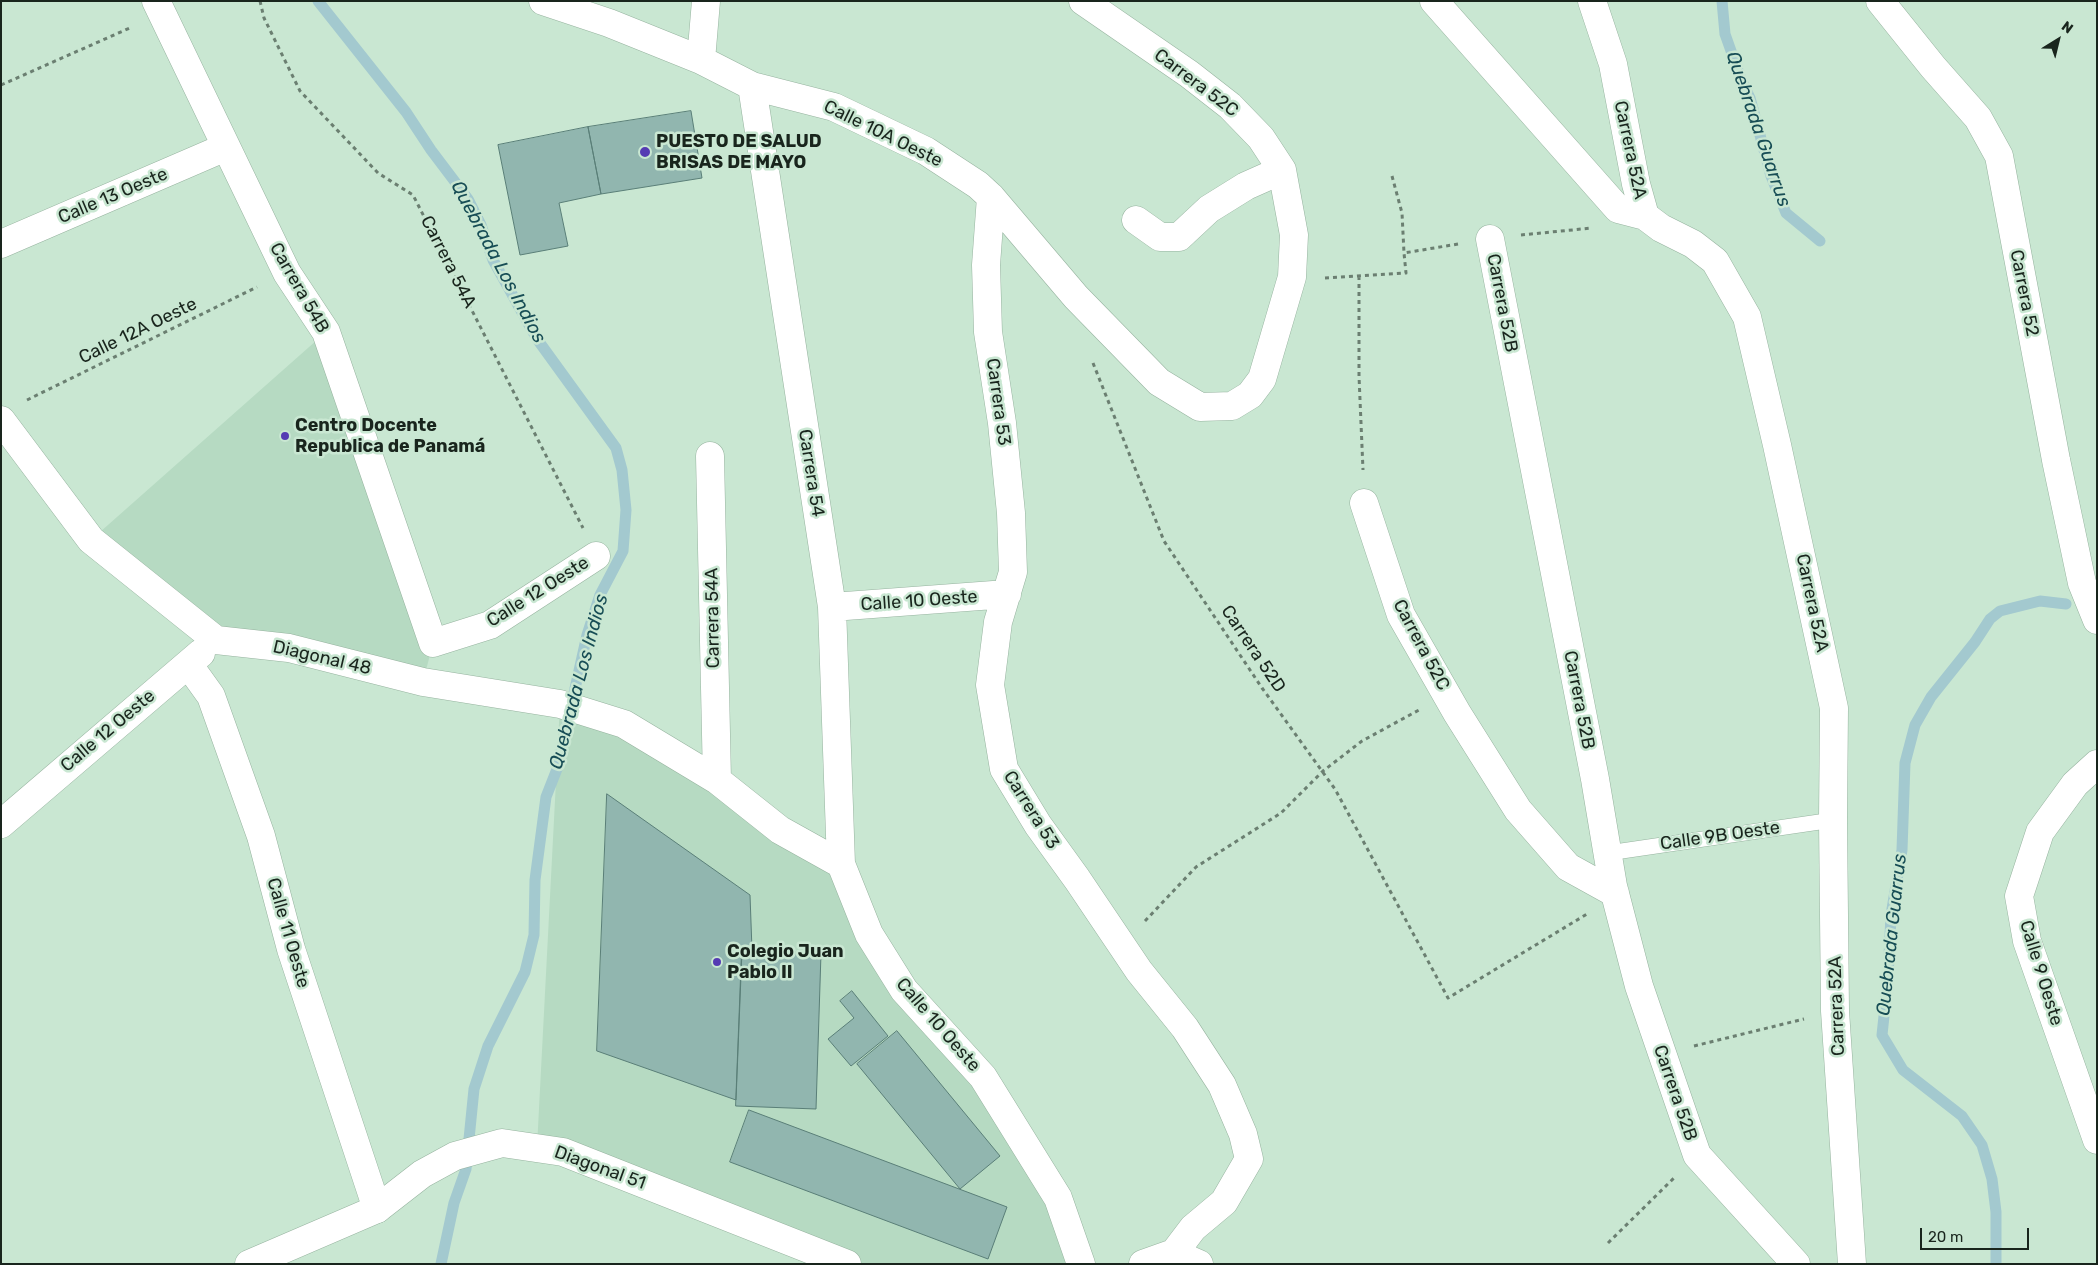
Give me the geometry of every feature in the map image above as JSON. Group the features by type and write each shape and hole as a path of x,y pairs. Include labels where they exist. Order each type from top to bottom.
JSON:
{"street":[{"name":"Calle 10A Oeste","path":"544,1 610,23 700,60 752,86 834,107 926,151 978,185 991,197 1076,297 1159,382 1200,407 1232,406"},
{"path":"700,60 706,1"},
{"name":"Carrera 52C","path":"1083,1 1189,74 1230,106 1261,138 1282,170 1294,235 1292,277 1262,379 1250,395 1232,406"},
{"path":"1434,1 1618,209 1645,216"},
{"name":"Carrera 52A","path":"1592,1 1613,64 1636,184 1645,216 1662,228 1693,244 1715,261 1747,317 1834,708 1833,820 1836,1011 1852,1264"},
{"name":"Carrera 52","path":"1880,1 1933,67 1978,118 1999,156 2052,440 2090,579 2097,620"},
{"name":"Carrera 54B","path":"159,8 287,272 326,332 433,643"},
{"name":"Carrera 54","path":"752,86 832,607 841,864"},
{"name":"Calle 13 Oeste","path":"1,244 226,147"},
{"path":"1136,220 1160,236 1179,237 1210,209 1246,186 1282,170"},
{"name":"Carrera 53","path":"991,197 986,264 988,332 1002,424 1011,513 1013,572 998,622 990,685 1004,769 1038,825 1078,879 1139,971 1185,1028 1222,1085 1243,1134 1249,1159 1224,1202 1192,1228 1174,1253"},
{"name":"Carrera 52B","path":"1490,239 1615,893 1639,986 1697,1155"},
{"path":"10,412 91,540 216,640"},
{"name":"Carrera 54A","path":"710,456 717,780"},
{"name":"Carrera 52C","path":"1364,503 1401,615 1447,695 1518,810 1568,868 1615,893"},
{"name":"Calle 12 Oeste","path":"433,643 490,625 596,556"},
{"name":"Calle 10 Oeste","path":"832,607 1007,594"},
{"name":"Calle 12 Oeste","path":"5,814 216,640"},
{"name":"Diagonal 48","path":"216,640 289,648 423,682 560,704 624,724 717,780"},
{"path":"423,682 433,643"},
{"name":"Calle 11 Oeste","path":"188,664 211,696 261,836 291,949 377,1209"},
{"name":"Calle 9 Oeste","path":"2097,764 2075,784 2040,832 2019,896 2027,941 2097,1140"},
{"path":"717,780 780,830 841,864"},
{"name":"Calle 10 Oeste","path":"841,864 869,934 904,990 983,1077 1058,1198 1081,1264"},
{"name":"Diagonal 51","path":"249,1264 377,1209 422,1174 454,1156 502,1143 563,1152 847,1264"},
{"path":"1697,1155 1796,1264"},
{"path":"1143,1264 1174,1253 1199,1264"}],"lane":[{"name":"Calle 9B Oeste","path":"1608,853 1833,820"}],"path":[{"name":"Carrera 54A","path":"260,1 264,18 300,92 378,173 413,195 517,396 596,556"},
{"path":"1,85 159,8"},
{"path":"1392,176 1402,213 1404,253"},
{"name":"Calle 12A Oeste","path":"10,412 287,272"},
{"path":"1359,276 1359,376 1364,503"},
{"name":"Carrera 52D","path":"1090,356 1164,542 1262,688 1335,789 1448,998 1583,917 1615,893"},
{"path":"1121,944 1196,867 1281,813 1323,771 1362,741 1447,695"},
{"path":"1662,1054 1836,1011"},
{"path":"1608,1243 1697,1155"}],"shaded area":[{"name":"Centro Docente Republica de Panamá","path":"326,332 433,643 423,682 216,640 91,540"},
{"name":"Colegio Juan Pablo II","path":"560,704 572,707 841,864 869,934 983,1077 1081,1264 847,1264 537,1147"}],"building":[{"name":"PUESTO DE SALUD BRISAS DE MAYO","path":"691,111 702,178 601,194 588,127"},
{"path":"588,127 601,194 559,203 568,246 520,255 498,145"},
{"path":"607,794 750,895 752,950 742,950 736,1100 597,1051"},
{"path":"742,950 821,953 816,1109 736,1106"},
{"path":"852,991 888,1036 851,1066 828,1039 854,1018 840,1001"},
{"path":"897,1031 1000,1156 960,1189 857,1064"},
{"path":"749,1110 1007,1207 988,1259 730,1162"}],"waterway":[{"name":"Quebrada Los Indios","path":"318,1 406,112 431,150 468,199 481,225 493,260 537,339 616,448 622,470 626,510 623,551 600,595 587,635 557,769 546,797 535,880 534,935 525,972 488,1046 474,1089 466,1169 454,1203 441,1264"},
{"name":"Quebrada Guarrus","path":"1722,1 1725,34 1750,98 1771,176 1786,213 1820,241"},
{"name":"Quebrada Guarrus","path":"1996,1264 1996,1212 1992,1179 1982,1145 1962,1116 1903,1070 1882,1035 1888,978 1891,915 1902,850 1905,763 1915,725 1931,697 1975,642 1990,619 2000,611 2040,601 2066,604"}],"place":[{"name":"PUESTO DE SALUD BRISAS DE MAYO","path":"645,152"},
{"name":"Centro Docente Republica de Panamá","path":"285,436"},
{"name":"Colegio Juan Pablo II","path":"717,962"}]}
